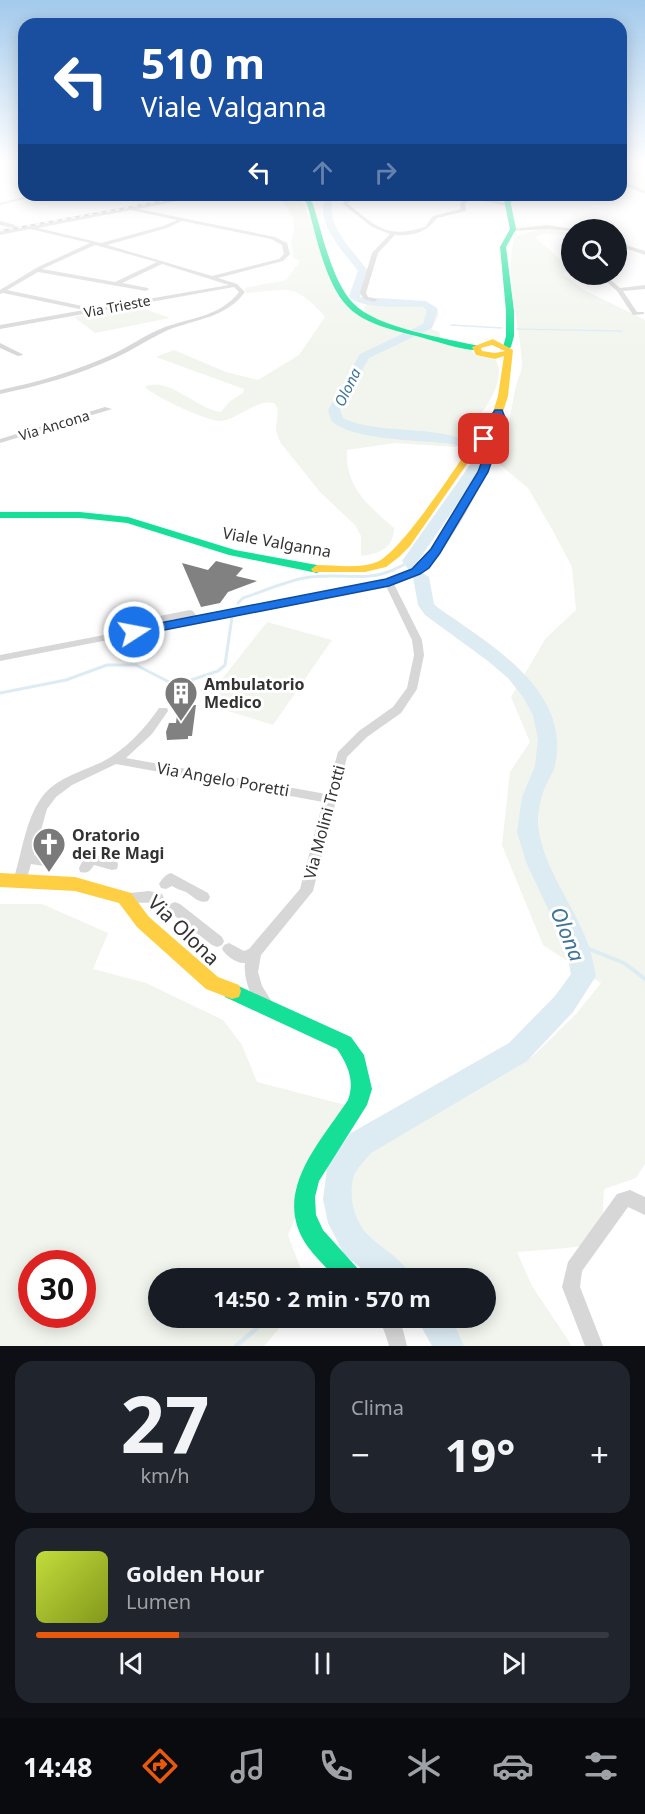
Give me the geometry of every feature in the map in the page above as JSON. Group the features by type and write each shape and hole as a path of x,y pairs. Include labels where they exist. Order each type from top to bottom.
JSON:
{"main road":[{"path":"318,227 342,295 357,310 392,326 460,343 504,350"},
{"name":"Viale Valganna","path":"0,515 96,516 130,520 215,548 308,567 357,570 379,565 396,555 498,412 503,396 504,350 509,299 502,247 513,229"},
{"name":"Via Olona","path":"0,880 20,881 80,876 124,898 142,922 212,983 267,1006 344,1043 357,1062 362,1089 357,1105 310,1176 304,1197 305,1216 315,1238 342,1268"}],"street":[{"path":"0,233 35,227"},
{"path":"102,245 162,227"},
{"path":"211,278 281,260 288,254 285,244 276,239 218,227"},
{"path":"374,227 392,235 428,227"},
{"path":"0,392 28,386 106,360 165,329 229,308 238,300 242,292 235,285 160,263 147,256 29,228"},
{"path":"513,229 561,228"},
{"path":"374,300 366,298 363,293 375,252 392,235"},
{"path":"1,292 39,269 95,243"},
{"path":"627,247 645,253"},
{"path":"117,283 160,263"},
{"path":"39,269 146,289"},
{"name":"Via Trieste","path":"0,327 235,285"},
{"path":"613,285 635,314 642,313"},
{"path":"619,290 645,287"},
{"path":"1,292 94,310"},
{"path":"0,345 20,355"},
{"name":"Via Ancona","path":"0,441 108,409"},
{"path":"0,658 156,627 154,620 190,613 193,621 389,582 416,571 436,551 483,472 501,420 498,412"},
{"path":"477,444 492,450"},
{"name":"Via Molini Trotti","path":"254,953 306,891 342,755 363,734 397,710 412,689 419,655 417,640 389,582"},
{"path":"20,881 42,809 52,794 60,787 116,760 151,729 163,711"},
{"name":"Via Angelo Poretti","path":"116,760 330,799"},
{"path":"28,859 44,861"},
{"name":"Via Olona","path":"80,876 91,859 112,865"},
{"path":"167,878 194,891"},
{"path":"124,898 156,896"},
{"path":"176,908 243,958 254,953"},
{"path":"254,953 251,972 256,989 267,1006"},
{"path":"594,1346 571,1287 574,1268 623,1200 630,1198 645,1207"},
{"path":"393,1328 398,1346"}],"shaded area":[{"path":"294,227 312,227 338,297 351,310 367,318 364,307 370,300 435,306 439,315 431,329 439,332 441,341 468,347 475,355 496,360 499,371 498,382 487,406 456,447 395,443 347,450 347,463 354,485 367,503 394,528 388,545 374,554 361,556 361,536 355,525 320,492 280,442 276,430 278,409 274,403 255,406 222,421 206,418 182,408 145,387 154,385 173,389 203,406 221,412 230,401 243,393 244,389 156,357 174,350 226,372 258,380 299,355 325,317 298,293 282,290 246,293 245,288 286,280 300,261 294,258 291,241"},
{"path":"542,229 561,231 561,235 543,234 535,237 561,261 561,285 577,285 645,320 645,1164 636,1178 604,1189 601,1243 517,1252 532,1286 572,1346 459,1346 452,1328 496,1328 496,1268 401,1268 375,1245 354,1219 348,1205 346,1189 350,1172 367,1149 533,1056 576,1014 601,983 543,945 502,845 510,772 530,742 511,697 546,638 576,610 572,567 552,529 528,488 498,463 505,443 522,367 511,283 515,236"},
{"path":"133,305 170,318 95,333 74,317"},
{"path":"267,622 332,640 273,725 203,703"},
{"path":"0,904 42,904 108,933 93,969 146,983 223,1020 242,1045 257,1082 349,1106 310,1160 295,1189 297,1214 288,1235 300,1268 148,1268 148,1328 280,1328 264,1346 0,1346"}],"building":[{"path":"216,561 243,568 236,576 257,581 228,592 220,603 201,607 182,563 208,570"},
{"name":"Ambulatorio Medico","path":"196,705 192,736 188,736 188,739 167,740 166,732 169,723 176,723 178,706"}],"waterway":[{"name":"Olona","path":"330,227 363,271 354,296 356,299 365,302 426,304 433,309 428,326 364,356 334,410 337,420 351,427 369,431 456,441 471,446 479,455 479,462 410,561 414,566"},
{"path":"451,325 502,328"},
{"path":"517,329 622,331"},
{"path":"238,603 243,598 301,578 372,576 396,569 410,561"},
{"name":"Olona","path":"384,1268 355,1243 343,1223 337,1199 341,1169 361,1143 518,1052 564,1004 584,976 577,945 543,876 528,832 528,815 532,797 545,766 548,739 542,715 530,694 514,674 473,640 431,611 426,605 421,577"},
{"path":"0,693 66,680 107,665 136,665 171,683 179,684 218,671 225,665 232,617"},
{"path":"577,944 624,963 645,979"},
{"path":"345,1251 355,1243"},
{"path":"236,1346 257,1328"},
{"name":"Olona","path":"440,1328 448,1346"}],"railway":[{"path":"0,231 23,227"}],"traffic: fast":[{"path":"317,227 332,273 344,298 351,306 362,314 392,327 476,348"},
{"path":"507,347 510,336 510,311 503,247 513,227"},
{"path":"0,515 80,515 128,520 233,553 317,569"},
{"path":"232,991 344,1043 357,1062 362,1089 357,1105 310,1176 304,1197 305,1216 315,1238 342,1268"}],"traffic: slow":[{"path":"317,569 365,568 382,564 406,544 498,412 503,396 509,350 493,342 476,347 479,353 495,356 507,353"},
{"path":"0,880 75,884 125,898 143,922 212,983 232,991"}],"place":[{"name":"Ambulatorio Medico","path":"181,722"},
{"name":"Oratorio dei Re Magi","path":"49,873"}],"route":[{"path":"134,632 389,582 416,571 436,551 483,472 495,445 501,420 498,412 483,435 484,439"}]}
